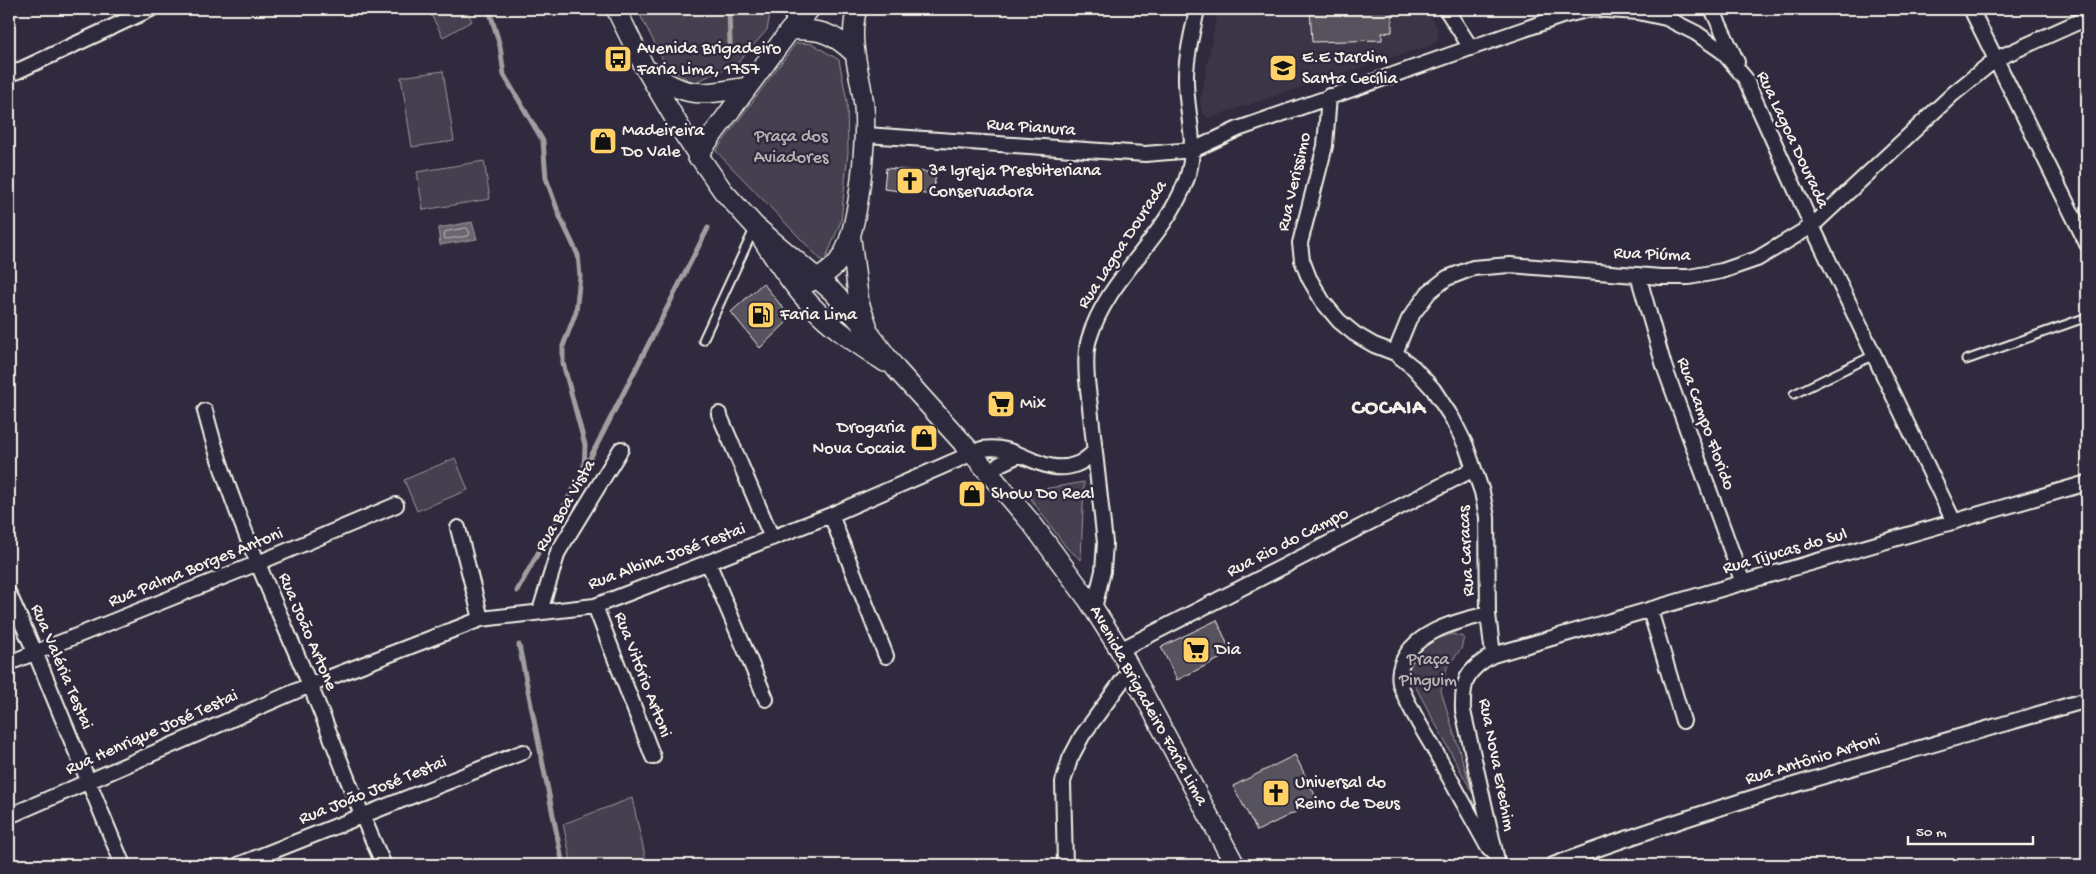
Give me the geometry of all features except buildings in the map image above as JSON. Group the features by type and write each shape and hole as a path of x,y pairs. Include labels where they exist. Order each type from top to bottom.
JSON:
{"main road":[{"name":"Avenida Brigadeiro Faria Lima","path":"616,9 644,66 697,156 723,191 755,226 832,291 896,369 990,473 1033,525 1094,608 1120,650 1235,865"},
{"path":"697,156 791,21 810,9"},
{"path":"856,9 853,32 854,53 864,106 866,135 851,239 859,303 872,338"},
{"path":"791,21 826,32 840,40 854,53"},
{"path":"644,66 668,85 686,92 709,93 746,87"},
{"name":"Avenida Brigadeiro Faria Lima","path":"755,226 779,266 812,306 849,338 896,369"},
{"path":"796,287 818,279 839,262 851,239"}],"street":[{"path":"9,75 151,9"},
{"path":"1194,150 1186,75 1197,9"},
{"path":"1446,9 1470,48"},
{"name":"Rua Lagoa Dourada","path":"1094,608 1104,571 1105,543 1087,380 1086,361 1089,340 1100,310 1118,282 1176,204 1186,181 1194,150 1238,129 1328,96 1562,16 1591,9 1638,10 1666,18 1696,33 1722,51 1745,78 1812,226 1954,522"},
{"path":"1712,9 1745,78"},
{"path":"1971,9 2087,244"},
{"name":"Rua Piúma","path":"1395,353 1409,319 1429,292 1447,278 1473,268 1510,265 1689,278 1722,271 1757,258 1812,226 1953,94 1996,59 2087,18"},
{"name":"Rua Verissimo","path":"1328,96 1325,146 1300,243 1302,260 1309,278 1323,302 1339,321 1355,334 1374,345 1395,353"},
{"name":"Rua Pianura","path":"866,135 1145,154 1194,150"},
{"name":"Rua Campo Florido","path":"1638,275 1664,366 1743,583"},
{"name":"Rua Caracas","path":"1395,353 1414,368 1433,389 1452,418 1466,446 1482,492 1487,517 1488,614 1493,656"},
{"name":"Rua João Artone","path":"205,411 215,450 236,511 310,685 361,816 384,865"},
{"path":"719,414 772,538"},
{"path":"972,453 982,449 994,448 1006,450 1038,464 1065,467 1078,464 1094,453"},
{"name":"Rua Boa Vista","path":"540,611 558,552 621,449"},
{"name":"Rua Albina José Testai","path":"310,685 481,619 595,606 831,515 972,453"},
{"path":"990,473 1000,464 1018,455"},
{"name":"Rua Rio do Campo","path":"1120,650 1474,469"},
{"name":"Rua Tijucas do Sul","path":"1493,656 2087,483"},
{"name":"Rua Palma Borges Antoni","path":"9,663 258,563 396,505"},
{"path":"831,515 886,656"},
{"path":"458,528 481,619"},
{"path":"708,562 766,700"},
{"name":"Rua Valéria Testai","path":"9,594 123,865"},
{"name":"Rua Vitório Artoni","path":"595,606 653,757"},
{"path":"1650,610 1684,721"},
{"path":"1488,614 1461,620 1421,640 1412,648 1404,660 1399,680 1420,726 1497,863"},
{"name":"Rua Nova Erechim","path":"1493,656 1480,662 1465,680 1462,693 1463,711 1497,863"},
{"path":"1065,865 1063,782 1070,759 1082,736 1130,670"},
{"name":"Rua Henrique José Testai","path":"9,816 310,685"},
{"name":"Rua Antônio Artoni","path":"1552,865 1607,845 1772,792 2087,700"},
{"name":"Rua João José Testai","path":"238,865 523,752"}],"lane":[{"path":"703,340 755,226"},
{"path":"1966,360 2087,317"},
{"path":"1794,394 1874,355"}],"shaded area":[{"name":"E.E Jardim Santa Cecília","path":"1218,9 1426,9 1438,29 1438,39 1432,45 1208,118 1202,112 1200,102"}],"green space":[{"path":"428,9 466,9 472,21 443,37"},
{"path":"637,9 771,9 767,30 737,64 693,83 667,67"},
{"name":"Praça dos Aviadores","path":"796,43 813,44 839,60 847,101 848,152 841,221 824,263 716,151"},
{"path":"443,71 454,141 412,147 401,77"},
{"path":"484,161 490,199 423,210 417,172"},
{"path":"455,458 468,490 417,511 404,480"},
{"path":"1084,482 1081,560 1066,547 1026,492"},
{"name":"Praça Pinguim","path":"1452,634 1464,637 1461,649 1447,667 1441,691 1473,794 1405,667 1431,641"},
{"path":"632,798 647,865 572,865 563,824"}],"water":[{"path":"472,222 477,239 440,245 438,228"}],"waterway":[{"path":"489,9 500,46 504,75 543,141 546,178 560,217 578,255 580,276 576,312 563,346 563,363 585,445 584,470"},
{"path":"729,9 730,44"},
{"path":"517,591 584,470 708,228"},
{"path":"519,645 563,865"}],"place":[{"name":"Avenida Brigadeiro Faria Lima, 1757","path":"618,59"},
{"name":"E.E Jardim Santa Cecília","path":"1283,68"},
{"name":"Madeireira Do Vale","path":"603,141"},
{"name":"3ª Igreja Presbiteriana Conservadora","path":"910,181"},
{"name":"Faria Lima","path":"761,315"},
{"name":"Mix","path":"1001,404"},
{"name":"Drogaria Nova Cocaia","path":"924,438"},
{"name":"Show Do Real","path":"972,494"},
{"name":"Dia","path":"1196,650"},
{"name":"Universal do Reino de Deus","path":"1276,793"}],"district":[{"name":"COCAIA","path":"1389,409"}]}
